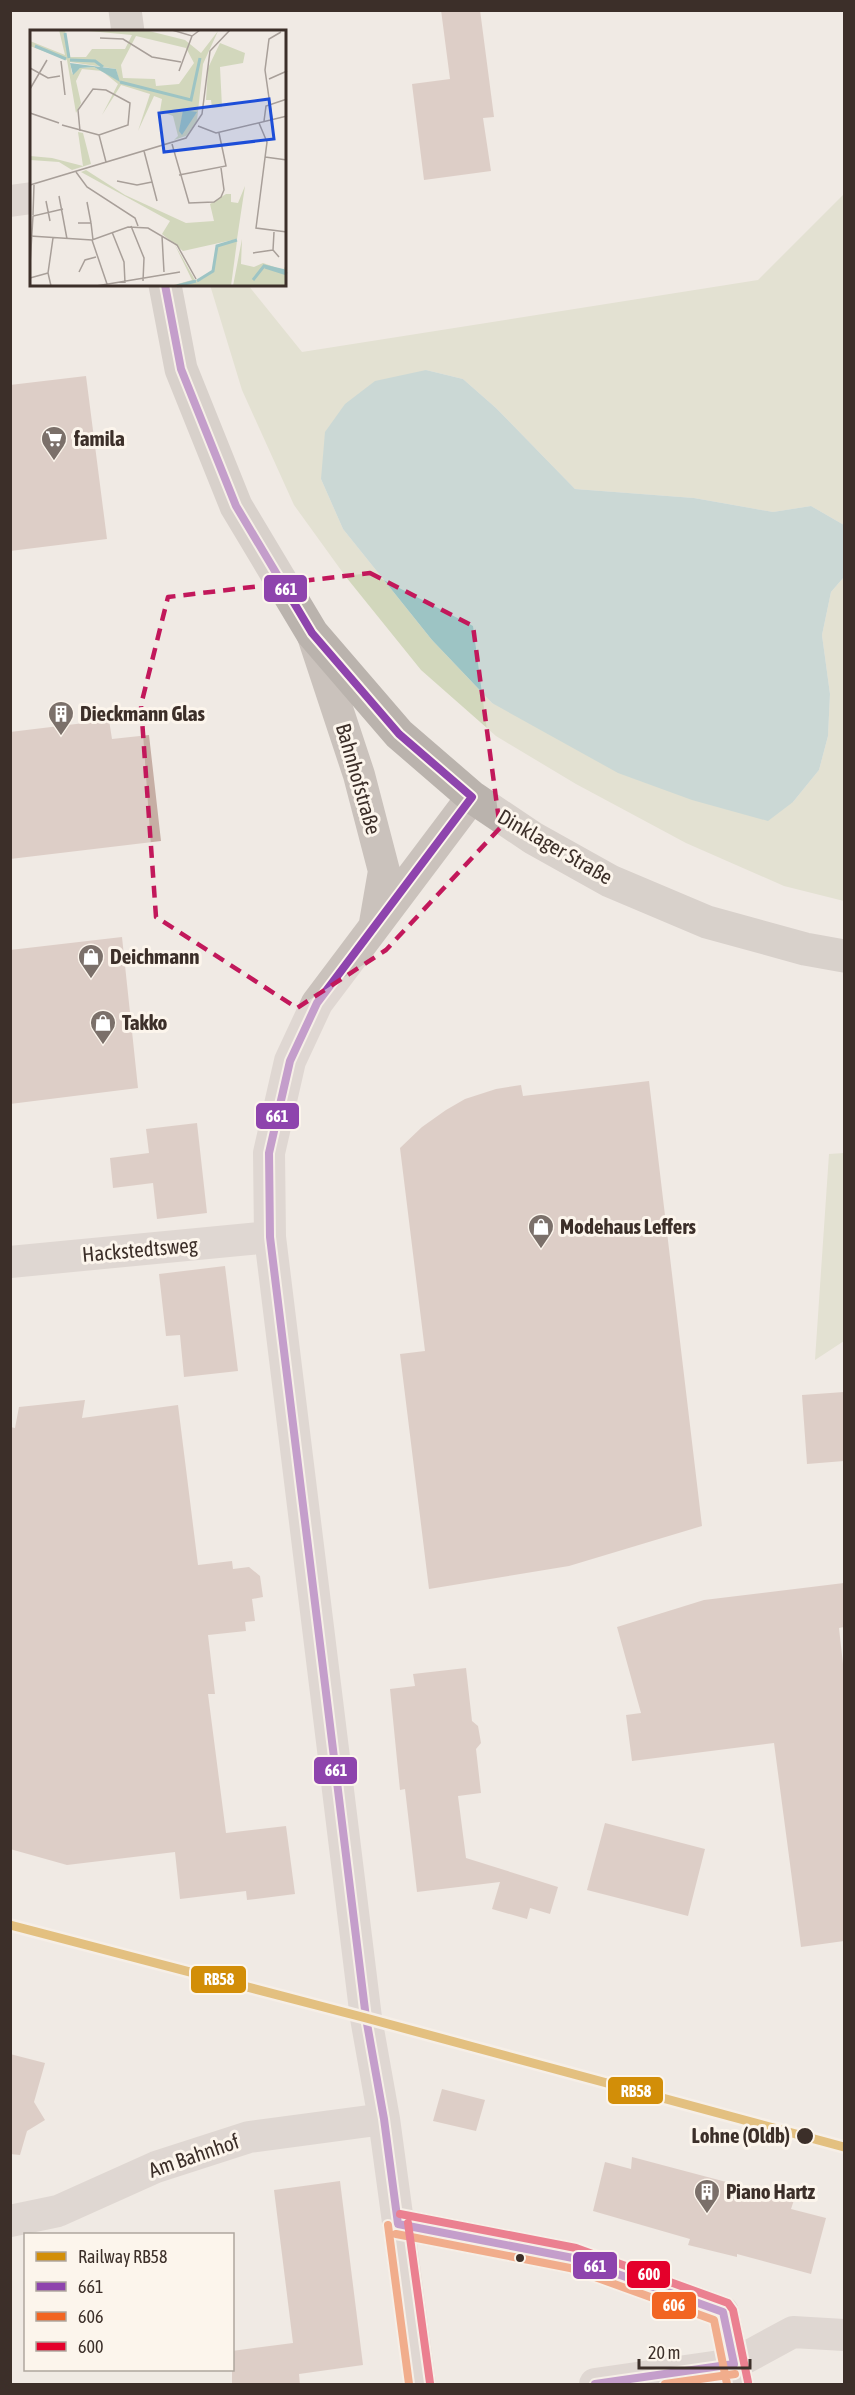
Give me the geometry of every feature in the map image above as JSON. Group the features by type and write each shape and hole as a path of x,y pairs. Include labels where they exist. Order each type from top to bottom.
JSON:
{"main road":[{"path":"125,10 128,30"},
{"name":"Dinklager Straße","path":"165,286 182,369 236,506 312,633 399,734 472,797 533,838 621,885 707,922 805,949 844,956"}],"street":[{"path":"10,201 30,198"},
{"name":"Bahnhofstraße","path":"312,633 359,775 384,871 374,927"},
{"name":"Bahnhofstraße","path":"420,2385 384,2119 366,2018 270,1237 269,1154 290,1061 317,1003 472,797"},
{"name":"Hackstedtsweg","path":"10,1262 270,1237"},
{"name":"Am Bahnhof","path":"10,2221 58,2211 156,2167 249,2137 384,2119"},
{"path":"398,2224 573,2258 723,2312 736,2374"},
{"path":"595,2385 736,2374 793,2332 844,2336"}],"highlighted area":[{"path":"370,573 473,626 500,828 386,950 297,1008 156,917 141,705 168,597"}],"green space":[{"path":"844,194 844,525 811,506 773,512 694,498 575,489 496,408 463,379 426,370 321,479 343,529 432,640 492,703 793,802 819,770 828,736 830,694 822,635 831,592 844,577 844,901 784,886 686,843 576,784 496,736 421,670 346,577 294,505 242,390 210,286 249,286 302,352 758,280"},
{"path":"844,1153 844,1341 815,1360 829,1154"}],"water":[{"path":"426,370 463,379 496,408 575,489 694,498 773,512 811,506 844,525 844,577 831,592 822,635 830,694 828,736 819,770 793,802 768,821 692,800 618,773 492,703 432,640 343,529 321,479 325,432 345,404 375,381"}],"building":[{"path":"441,10 480,10 494,117 483,118 491,171 424,180 412,84 450,79"},
{"name":"famila","path":"86,376 107,539 10,551 10,385"},
{"name":"Dieckmann Glas","path":"109,720 112,739 149,735 161,841 10,859 10,732"},
{"path":"122,937 138,1088 10,1104 10,950"},
{"name":"Modehaus Leffers","path":"649,1081 702,1526 569,1566 429,1589 400,1354 425,1351 400,1148 422,1127 446,1110 465,1099 496,1089 521,1085 523,1096"},
{"path":"197,1123 207,1213 157,1219 153,1183 113,1188 110,1158 149,1153 146,1129"},
{"path":"225,1266 238,1371 184,1377 180,1335 166,1336 159,1274"},
{"path":"844,1392 844,1461 807,1464 802,1395"},
{"path":"85,1400 82,1418 178,1405 198,1565 232,1561 233,1569 249,1567 260,1576 263,1597 252,1599 255,1621 245,1622 246,1631 208,1635 215,1694 208,1694 226,1833 286,1826 295,1894 247,1900 246,1891 180,1899 175,1852 67,1865 10,1849 10,1427 15,1428 19,1407"},
{"path":"844,1583 844,1627 839,1628 844,1673 844,1941 801,1947 774,1743 632,1761 626,1715 641,1713 617,1627 704,1600"},
{"path":"466,1668 472,1721 478,1726 481,1743 476,1749 481,1793 458,1796 466,1858 558,1887 550,1914 530,1908 527,1919 492,1909 500,1882 417,1892 405,1789 400,1790 390,1689 415,1686 413,1674"},
{"path":"605,1823 705,1849 688,1916 587,1890"},
{"path":"10,2054 45,2063 34,2102 45,2120 27,2131 20,2155 10,2154"},
{"path":"442,2089 485,2100 476,2131 433,2121"},
{"name":"Piano Hartz","path":"632,2157 794,2200 791,2209 826,2218 811,2274 737,2254 737,2257 688,2245 690,2239 593,2211 605,2162 631,2169"},
{"path":"340,2181 363,2365 299,2374 300,2385 232,2385 234,2351 293,2343 274,2190"}],"rail line":[{"name":"RB58","path":"10,1925 844,2147"}],"transit line":[{"name":"661","path":"165,286 181,369 236,506 312,633 399,734 472,797 317,1003 290,1061 269,1153 270,1237 366,2018 384,2119 398,2224 573,2258 723,2312 734,2364 595,2384"},
{"name":"600","path":"400,2214 576,2248 728,2303 733,2310 748,2382"},
{"name":"600","path":"408,2223 430,2383"},
{"name":"606","path":"388,2225 409,2384"},
{"name":"606","path":"396,2234 570,2268 714,2320 727,2384"},
{"name":"606","path":"665,2384 735,2374"}],"place":[{"name":"famila","path":"54,462"},
{"name":"Dieckmann Glas","path":"61,737"},
{"name":"Deichmann","path":"91,980"},
{"name":"Takko","path":"103,1046"},
{"name":"Modehaus Leffers","path":"541,1250"},
{"name":"Lohne (Oldb)","path":"805,2136"},
{"name":"Piano Hartz","path":"707,2215"}]}
